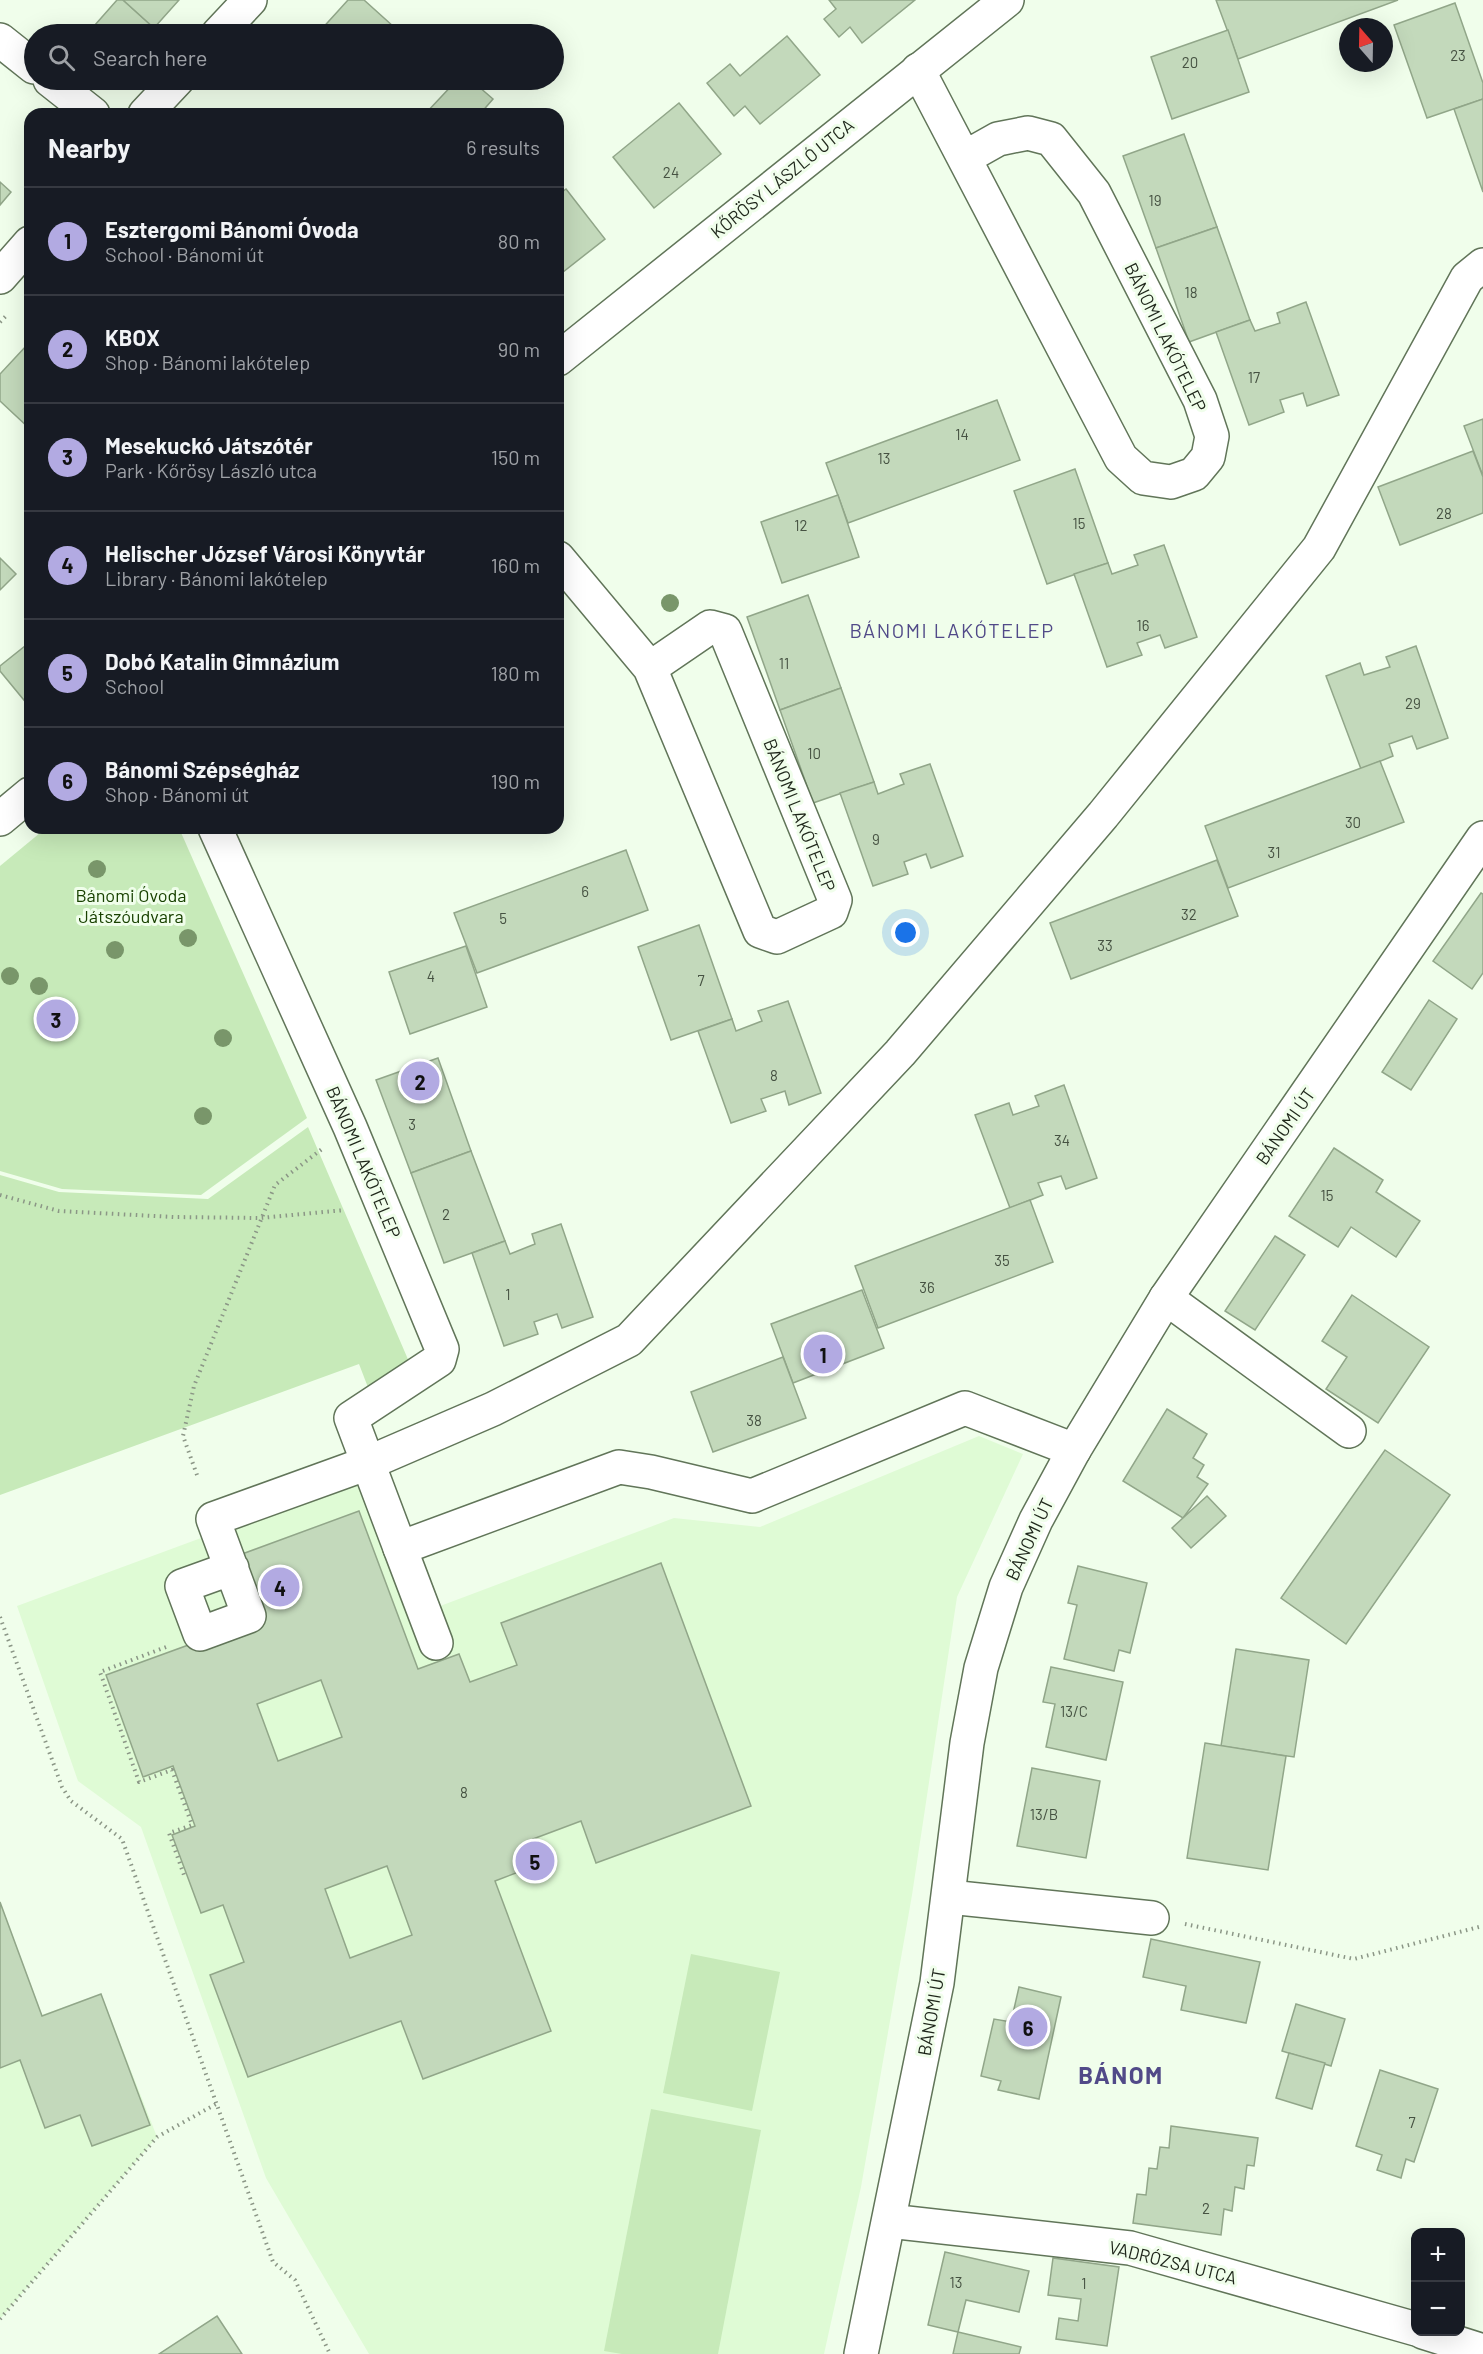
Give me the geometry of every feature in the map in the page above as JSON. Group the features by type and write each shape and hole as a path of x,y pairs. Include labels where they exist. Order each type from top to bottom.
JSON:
{"street":[{"path":"227,24 250,0"},
{"name":"KŐRÖSY LÁSZLÓ UTCA","path":"564,354 1007,0"},
{"path":"0,40 24,59"},
{"name":"BÁNOMI LAKÓTELEP","path":"918,70 966,157 1121,458 1143,478 1171,482 1194,474 1208,457 1212,436 1200,400 1094,193 1051,139 1028,133 1008,137 966,157"},
{"path":"63,90 85,108"},
{"path":"151,108 168,90"},
{"path":"0,277 24,250"},
{"path":"232,1568 182,1586 200,1634 249,1616 232,1568 213,1519 368,1462 493,1409 629,1340 892,1062 1103,814 1319,548 1467,278 1483,265"},
{"name":"BÁNOMI LAKÓTELEP","path":"564,565 650,669 760,931 777,937 831,912 835,900 724,631 710,627 650,669"},
{"path":"0,819 24,800"},
{"name":"BÁNOMI LAKÓTELEP","path":"217,834 350,1127 442,1349 439,1360 351,1418 368,1462"},
{"name":"BÁNOMI ÚT","path":"861,2354 935,1994 967,1743 981,1668 1006,1587 1036,1520 1074,1450 1166,1298 1483,838"},
{"path":"1166,1298 1349,1431"},
{"path":"400,1548 619,1467 651,1472 752,1496 965,1408 1074,1450"},
{"path":"368,1462 436,1643"},
{"path":"949,1897 1152,1918"},
{"name":"VADRÓZSA UTCA","path":"889,2221 1130,2248 1411,2328"},
{"path":"1438,2336 1483,2351"}],"path":[{"path":"196,1475 183,1436 194,1386 275,1185 350,1127"},
{"path":"0,1195 59,1211 261,1218 384,1207"},
{"path":"0,1617 62,1787 71,1801 122,1839 273,2262 295,2280 330,2354"},
{"path":"187,1874 184,1875 169,1833 192,1825 172,1770 139,1782 100,1672 200,1634"},
{"path":"1152,1918 1354,1959 1483,1926"},
{"path":"0,2319 157,2137 216,2104"}],"shaded area":[{"path":"979,1436 1023,1454 957,1597 912,1895 861,2187 824,2354 369,2354 266,2178 141,1827 78,1781 17,1606 358,1480 411,1617 674,1518 760,1527"},
{"path":"0,1902 42,2015 101,1994 157,2137 0,2319"}],"green space":[{"name":"Bánomi Óvoda Játszóudvara","path":"39,834 182,834 307,1118 201,1195 62,1189 0,1171 0,866"},
{"path":"308,1127 410,1364 369,1390 359,1364 0,1495 0,1175 59,1192 208,1199"},
{"path":"691,1954 780,1972 752,2111 663,2093"},
{"path":"651,2109 761,2130 718,2354 622,2354 604,2351"}],"building":[{"path":"117,0 123,0 150,24 96,24"},
{"path":"123,0 179,0 158,24 150,24"},
{"path":"348,0 364,0 391,24 326,24"},
{"path":"829,0 915,0 862,43 850,27 839,37 824,19 836,9"},
{"path":"1216,0 1398,0 1349,18 1339,18 1339,22 1238,59"},
{"path":"1455,3 1483,83 1483,99 1427,118 1394,25"},
{"path":"1228,30 1249,92 1172,119 1151,57"},
{"path":"787,36 820,75 760,124 745,106 734,116 707,83 730,64 740,76"},
{"path":"448,90 483,90 493,99 485,108 431,108"},
{"path":"1483,99 1483,192 1454,109"},
{"path":"679,103 721,154 654,208 613,157"},
{"path":"1184,134 1217,227 1156,248 1123,156"},
{"path":"0,182 11,192 0,205"},
{"path":"566,189 605,239 564,271 564,190"},
{"path":"1217,227 1250,320 1189,342 1156,248"},
{"path":"1306,302 1339,395 1307,406 1303,393 1280,400 1284,412 1249,425 1216,332 1250,320 1255,331 1280,323 1277,313"},
{"path":"24,348 24,423 0,401 0,374"},
{"path":"997,400 1020,460 848,523 826,463"},
{"path":"1483,419 1483,476 1464,426"},
{"path":"1473,451 1483,477 1483,513 1400,545 1378,487"},
{"path":"1075,469 1108,563 1047,584 1014,491"},
{"path":"838,495 859,557 782,583 761,522"},
{"path":"1164,545 1197,637 1165,648 1160,635 1137,643 1142,655 1107,667 1074,574 1108,563 1112,574 1138,565 1134,555"},
{"path":"0,558 16,574 0,590"},
{"path":"808,595 841,688 780,710 747,617"},
{"path":"1416,646 1448,738 1417,749 1412,736 1389,744 1393,756 1361,769 1326,676 1360,663 1364,675 1390,667 1386,657"},
{"path":"24,647 24,700 0,671 0,666"},
{"path":"841,688 874,782 813,803 780,710"},
{"path":"1380,761 1404,822 1228,888 1205,826"},
{"path":"930,764 963,856 931,868 926,854 904,862 908,874 873,886 840,793 874,782 878,794 904,784 900,774"},
{"path":"626,850 648,910 477,973 454,913"},
{"path":"1217,860 1238,916 1071,979 1050,923"},
{"path":"1481,893 1483,894 1483,973 1472,989 1433,961"},
{"path":"699,925 732,1019 671,1040 638,947"},
{"path":"466,946 487,1007 410,1034 389,972"},
{"path":"1429,1000 1457,1019 1411,1090 1382,1072"},
{"path":"788,1001 821,1093 789,1105 785,1091 761,1099 766,1111 731,1123 698,1031 732,1019 736,1031 762,1021 758,1011"},
{"path":"438,1058 471,1151 411,1173 376,1080"},
{"path":"1064,1085 1097,1178 1066,1189 1061,1176 1038,1183 1043,1195 1010,1208 975,1115 1009,1103 1013,1115 1039,1106 1035,1096"},
{"path":"1334,1148 1383,1180 1376,1192 1420,1221 1396,1257 1351,1227 1338,1247 1289,1216"},
{"path":"471,1151 505,1241 444,1263 411,1173"},
{"path":"1030,1200 1053,1262 878,1328 855,1266"},
{"path":"561,1224 593,1317 562,1328 557,1314 534,1322 538,1334 504,1346 472,1253 505,1241 510,1254 535,1244 532,1234"},
{"path":"1275,1236 1305,1255 1255,1330 1225,1311"},
{"path":"862,1290 884,1348 793,1383 771,1324"},
{"path":"1352,1295 1429,1347 1378,1423 1326,1389 1347,1357 1322,1341"},
{"path":"783,1357 806,1418 713,1452 691,1392"},
{"path":"1167,1409 1207,1434 1193,1458 1204,1465 1197,1477 1208,1484 1183,1518 1123,1481"},
{"path":"1385,1450 1450,1495 1346,1644 1281,1598"},
{"path":"1207,1496 1226,1516 1191,1548 1172,1528"},
{"path":"359,1511 418,1669 459,1654 470,1682 517,1665 501,1623 661,1563 751,1806 596,1863 581,1821 533,1839 542,1863 495,1881 551,2031 423,2079 401,2021 248,2077 210,1975 244,1962 223,1905 201,1913 172,1835 195,1826 173,1766 143,1777 106,1675 257,1620 234,1557","holes":["321,1680 342,1737 278,1761 257,1704","387,1866 412,1935 350,1958 325,1889"]},
{"path":"1078,1566 1147,1583 1130,1653 1119,1650 1114,1671 1064,1659 1077,1605 1068,1603"},
{"path":"1236,1649 1309,1660 1294,1757 1221,1746"},
{"path":"1051,1667 1123,1682 1106,1760 1046,1747 1055,1704 1043,1702"},
{"path":"1205,1743 1286,1756 1268,1870 1187,1858"},
{"path":"1032,1768 1100,1781 1086,1858 1017,1846"},
{"path":"0,1902 42,2016 101,1994 150,2125 92,2146 80,2115 45,2128 20,2060 0,2068"},
{"path":"1151,1939 1260,1962 1246,2023 1181,2010 1186,1986 1143,1977"},
{"path":"1019,1987 1061,1997 1039,2099 998,2090 1001,2081 981,2076 994,2019 1011,2022"},
{"path":"1296,2004 1345,2019 1331,2066 1282,2051"},
{"path":"1289,2053 1325,2063 1312,2109 1276,2098"},
{"path":"1380,2070 1438,2089 1414,2162 1406,2159 1401,2178 1377,2170 1382,2155 1356,2146"},
{"path":"1171,2126 1258,2138 1254,2166 1247,2165 1244,2189 1235,2187 1232,2211 1224,2209 1221,2235 1133,2223 1137,2194 1146,2195 1149,2168 1157,2169 1160,2147 1169,2148"},
{"path":"945,2252 1029,2271 1019,2312 966,2300 958,2332 928,2325"},
{"path":"1053,2258 1119,2267 1107,2346 1056,2339 1059,2318 1078,2321 1081,2299 1048,2295"},
{"path":"217,2316 242,2354 159,2354"},
{"path":"958,2332 1021,2347 1019,2354 953,2354"}],"place":[{"name":"Mesekuckó Játszótér","path":"56,1019"},
{"name":"KBOX","path":"420,1081"},
{"name":"Esztergomi Bánomi Óvoda","path":"823,1354"},
{"name":"Helischer József Városi Könyvtár","path":"280,1587"},
{"name":"Dobó Katalin Gimnázium","path":"535,1861"},
{"name":"Bánomi Szépségház","path":"1028,2027"}],"district":[{"name":"BÁNOMI LAKÓTELEP","path":"952,630"},
{"name":"BÁNOM","path":"1121,2074"}]}
